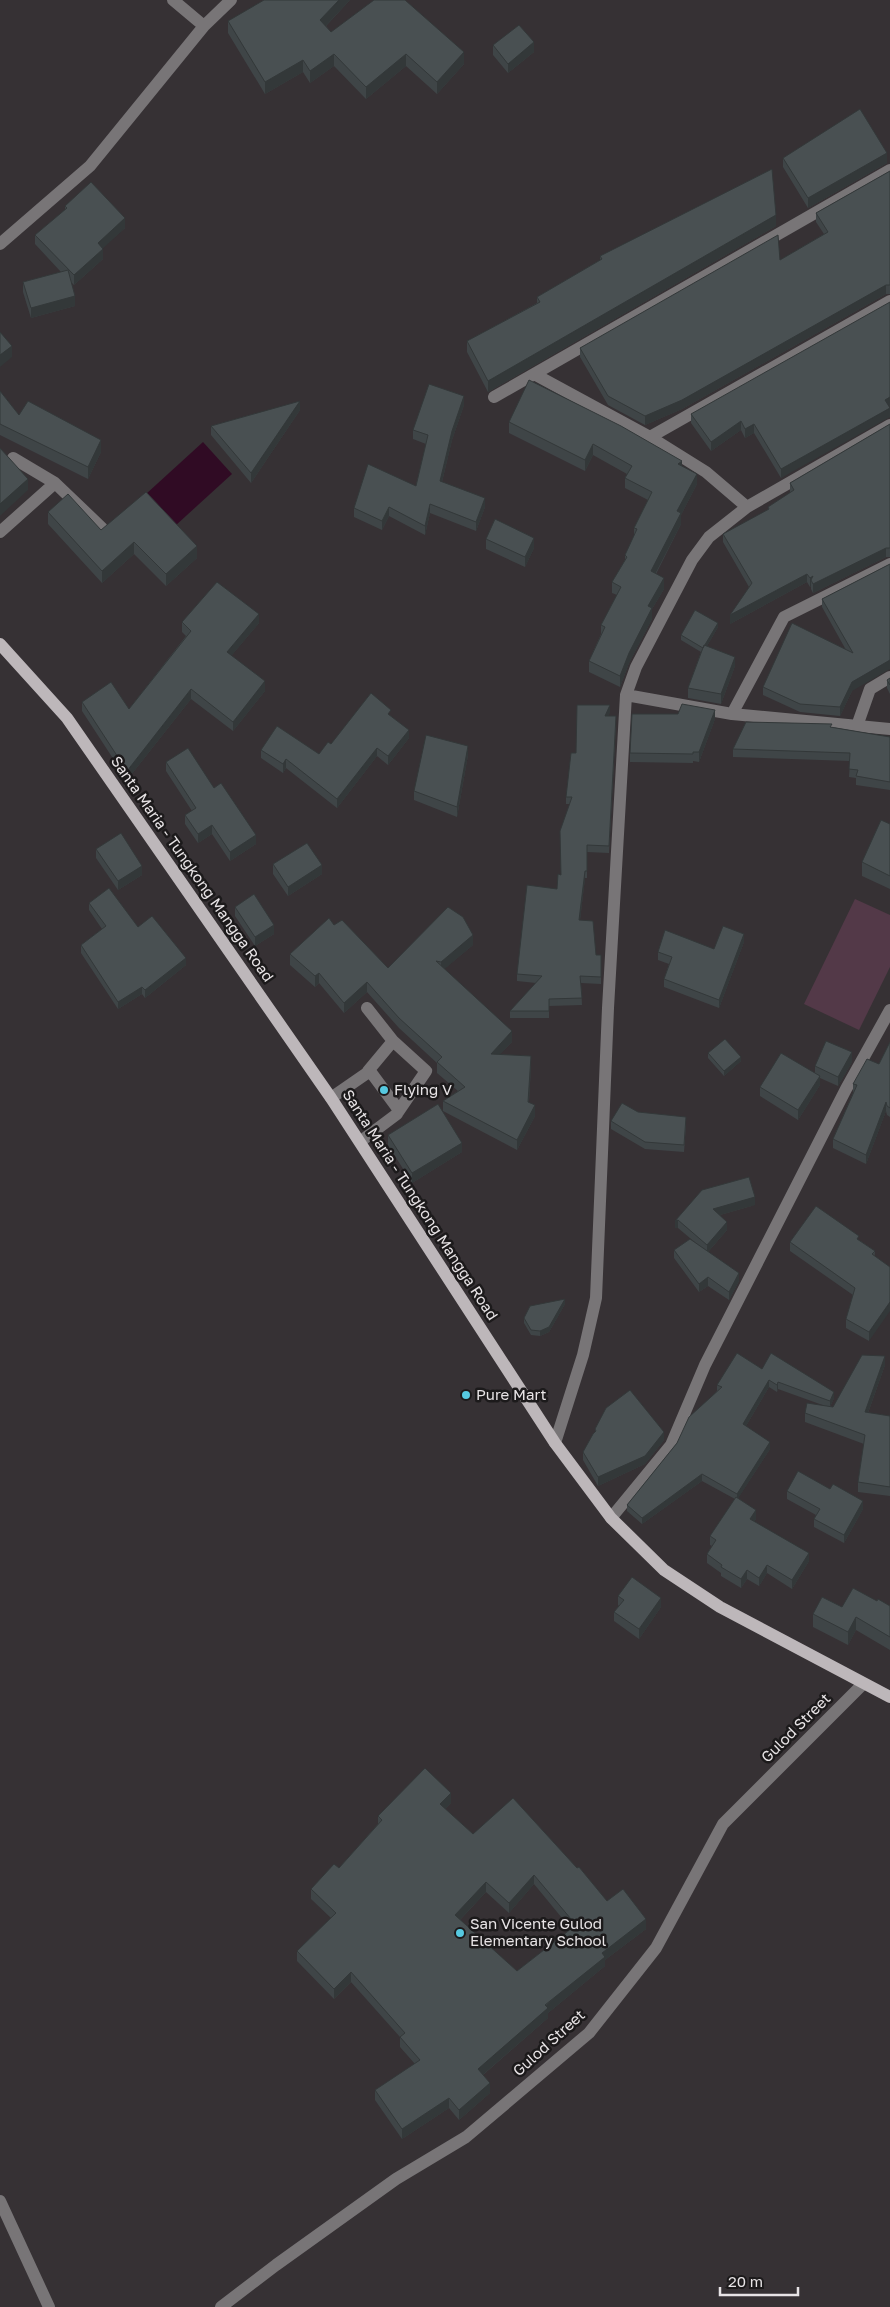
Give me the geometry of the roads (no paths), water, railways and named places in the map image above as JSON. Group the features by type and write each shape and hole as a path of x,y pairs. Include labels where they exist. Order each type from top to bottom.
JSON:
{"main road":[{"name":"Santa Maria - Tungkong Mangga Road","path":"0,644 67,718 332,1098 554,1443 611,1518 664,1570 720,1607 890,1697"}],"street":[{"path":"173,0 204,26"},
{"path":"0,244 90,166 204,26 230,0"},
{"path":"494,397 890,170"},
{"path":"650,437 890,301"},
{"path":"534,374 650,437 706,472 747,507"},
{"path":"554,1443 583,1355 596,1298 608,1008 626,695 636,667 692,560 710,537 747,507 890,424"},
{"path":"13,458 55,483 102,528"},
{"path":"0,532 55,483"},
{"path":"732,714 784,617 890,564"},
{"path":"857,726 870,689 890,677"},
{"path":"626,695 732,714 890,729"},
{"path":"360,1141 398,1112 426,1071 393,1041 367,1008"},
{"path":"611,1518 671,1445 705,1365 841,1098 890,1010"},
{"path":"332,1098 368,1071 393,1041"},
{"path":"368,1071 372,1072 398,1112"},
{"name":"Gulod Street","path":"221,2307 276,2265 396,2180 466,2137 589,2033 656,1948 723,1824 863,1684"},
{"path":"0,2201 49,2307"}],"place":[{"name":"Flying V","path":"384,1090"},
{"name":"Pure Mart","path":"466,1395"},
{"name":"San Vicente Gulod Elementary School","path":"460,1933"}]}
